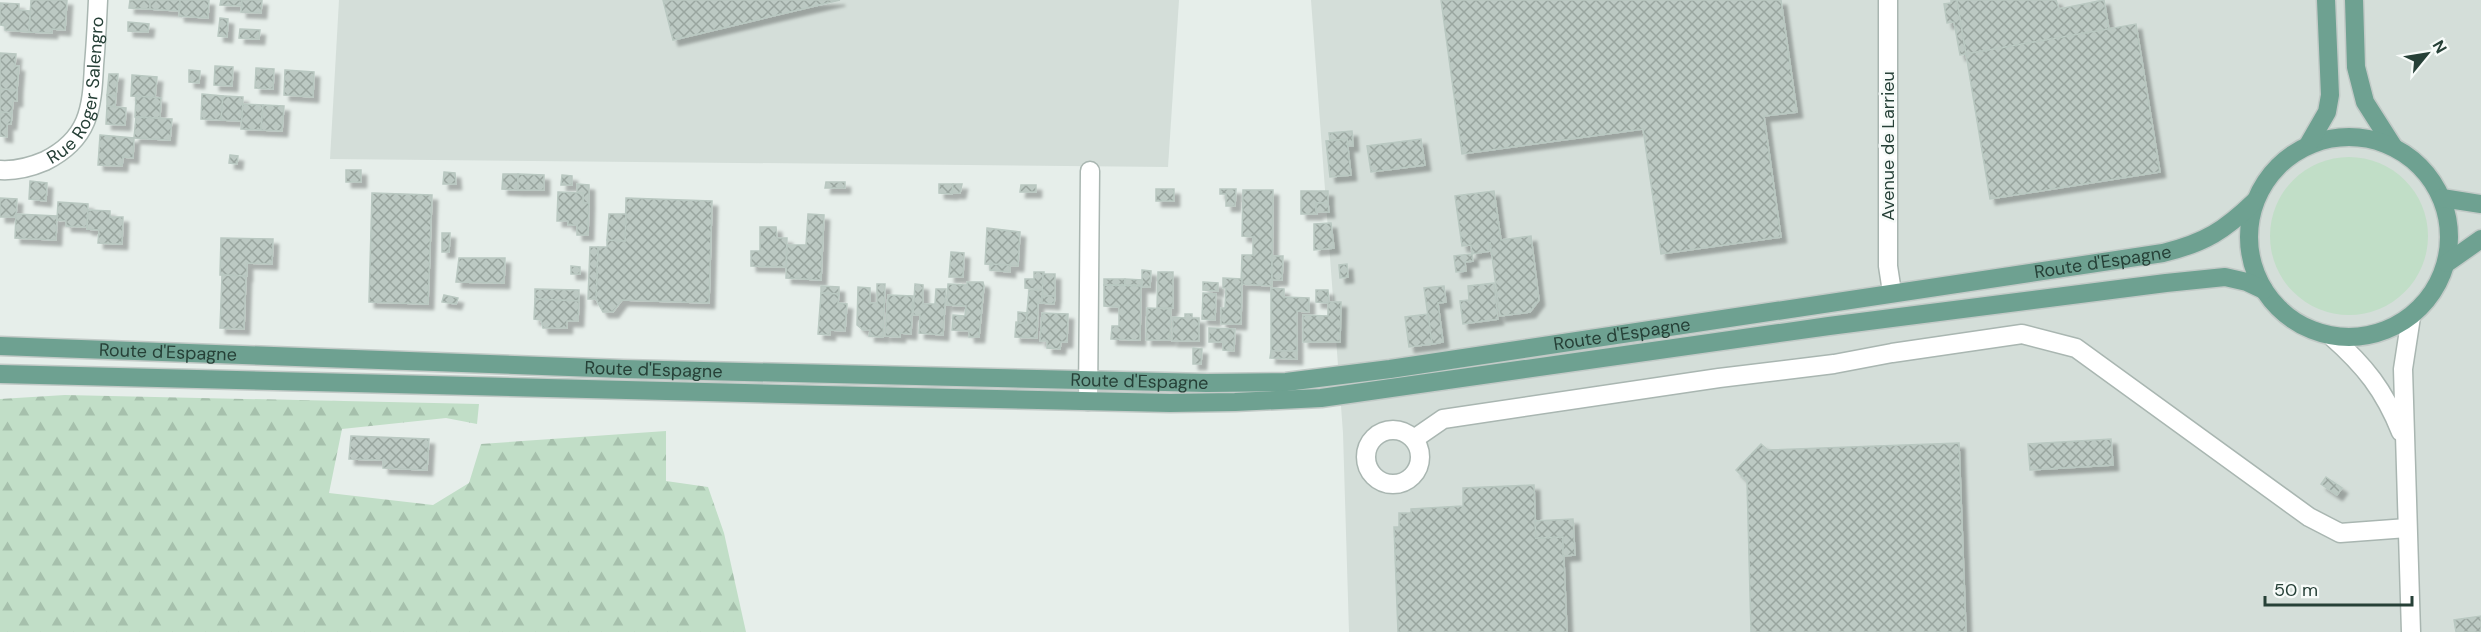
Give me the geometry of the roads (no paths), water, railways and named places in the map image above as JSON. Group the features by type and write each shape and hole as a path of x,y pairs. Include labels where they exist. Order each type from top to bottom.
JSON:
{"main road":[{"path":"2308,145 2327,112 2330,95 2326,0"},
{"path":"2354,0 2358,76 2365,102 2393,146 2423,168 2442,198 2450,228 2447,263 2436,289 2411,317 2392,328 2361,337 2331,336 2288,317 2264,290 2253,265 2249,245 2249,223 2262,186 2280,163 2308,145 2349,136 2393,146"},
{"path":"2442,198 2481,204"},
{"name":"Route d'Espagne","path":"0,346 622,369 1087,381 1286,382 2163,253 2195,245 2234,221 2255,201"},
{"path":"2447,263 2481,239"},
{"name":"Route d'Espagne","path":"0,374 1088,401 1235,402 1346,394 1812,328 2166,283 2225,277 2247,282 2264,290"}],"street":[{"name":"Rue Roger Salengro","path":"0,170 32,167 53,156 70,143 84,126 92,104 98,0"},
{"name":"Avenue de Larrieu","path":"1888,0 1888,266 1892,292"},
{"path":"1088,401 1090,171"},
{"path":"2411,317 2403,369 2411,632"},
{"path":"1414,439 1443,419 1834,364 1892,352 2022,334 2076,348 2309,517 2340,533 2407,528"},
{"path":"2331,336 2374,379 2390,404 2404,442"}]}
